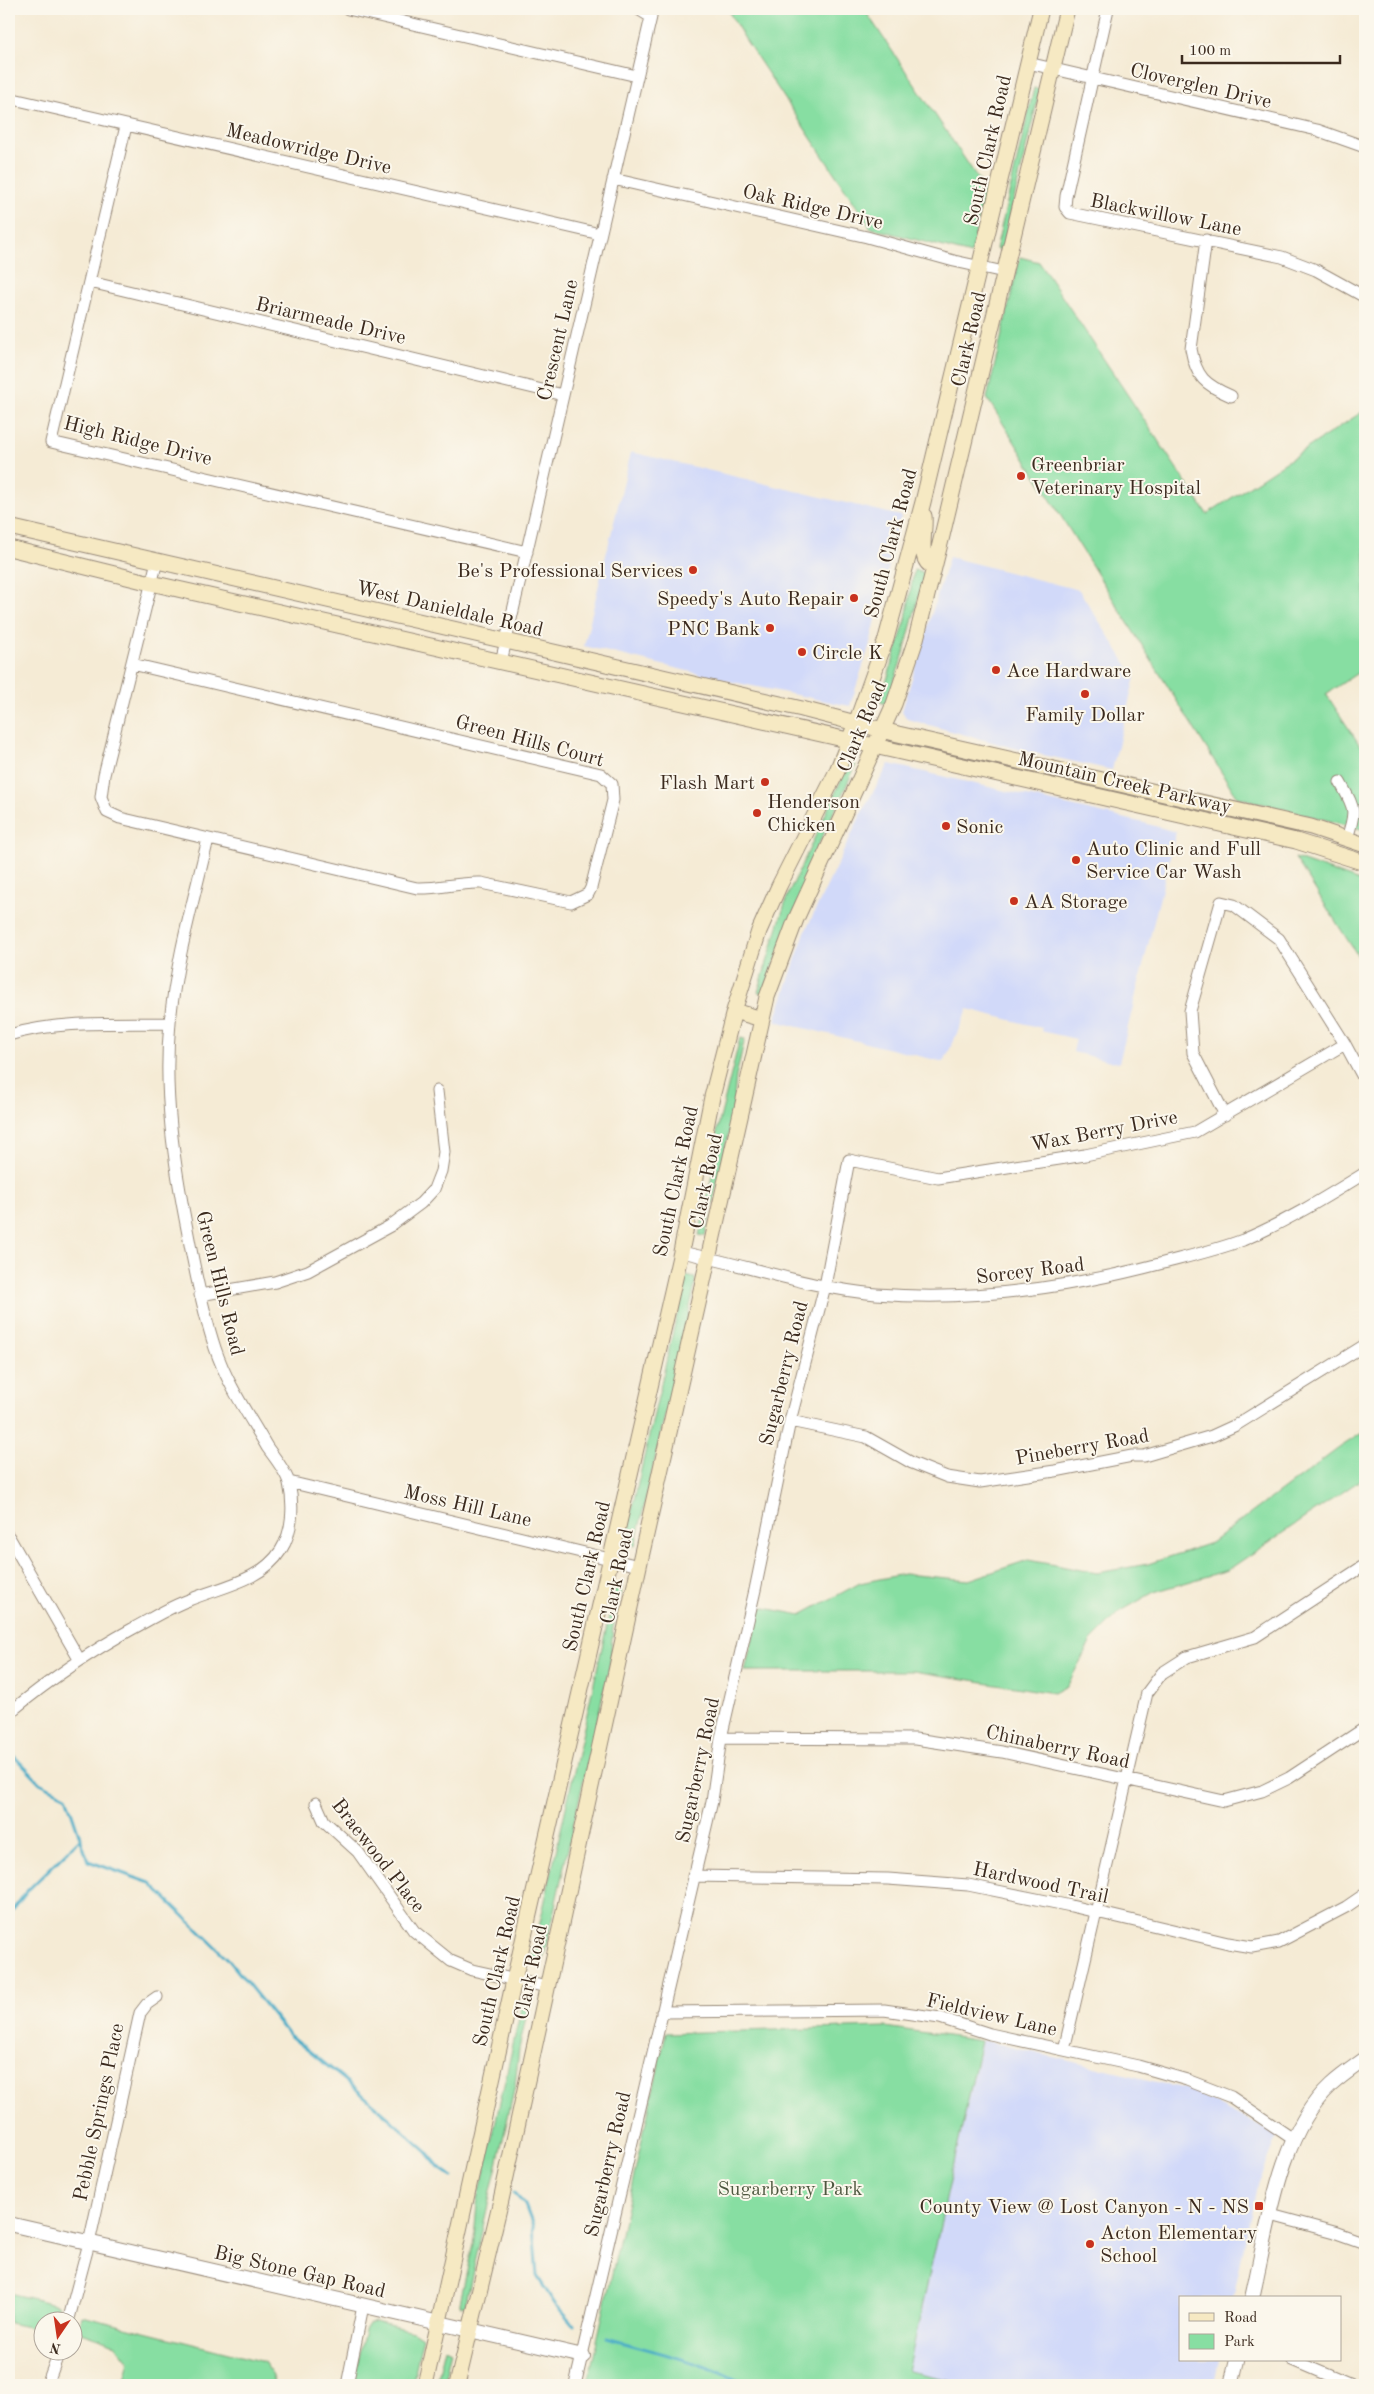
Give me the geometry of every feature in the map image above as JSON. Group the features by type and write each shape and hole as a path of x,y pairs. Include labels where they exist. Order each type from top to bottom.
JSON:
{"main road":[{"name":"South Clark Road","path":"425,2385 514,1980 681,1252 712,1097 734,1012 759,931 836,771 856,723 886,640 980,266 1041,9"},
{"name":"Clark Road","path":"457,2385 501,2200 639,1566 767,997 796,919 882,730 906,669 934,567 963,448 1066,9"},
{"path":"937,441 963,448"},
{"path":"922,502 925,528 924,558 928,565 934,567"},
{"name":"West Danieldale Road","path":"9,526 882,730"},
{"path":"38,555 43,534"},
{"name":"West Danieldale Road","path":"9,548 151,583 874,747"},
{"path":"576,679 580,658"},
{"path":"682,702 685,683"},
{"name":"Mountain Creek Parkway","path":"882,730 1311,827 1365,845"},
{"name":"Mountain Creek Parkway","path":"874,747 1296,841 1365,863"},
{"path":"1148,808 1152,790"},
{"path":"734,1012 762,1019"}],"street":[{"path":"348,9 637,76"},
{"path":"638,9 652,17"},
{"name":"Blackwillow Lane","path":"1108,9 1065,207 1070,213 1206,240 1291,260 1316,270 1365,297"},
{"name":"Crescent Lane","path":"502,662 652,17"},
{"name":"Cloverglen Drive","path":"1028,64 1317,130 1365,147"},
{"name":"Meadowridge Drive","path":"9,98 600,234"},
{"name":"High Ridge Drive","path":"126,126 51,442 527,552"},
{"name":"Oak Ridge Drive","path":"613,179 867,237 1004,272"},
{"path":"1206,240 1191,349 1194,364 1205,384 1231,396"},
{"name":"Briarmeade Drive","path":"90,282 563,395"},
{"name":"Green Hills Court","path":"132,664 594,771 607,778 613,791 613,800 591,888 588,894 571,902 481,883 468,882 429,889 417,888 120,818 107,812 101,797 104,775 157,561"},
{"path":"1340,782 1352,805 1354,814 1347,838"},
{"name":"Green Hills Road","path":"9,1713 79,1659 170,1608 230,1586 260,1572 272,1562 288,1537 291,1522 289,1482 224,1372 200,1295 169,1124 170,1023 179,967 208,839"},
{"path":"1225,1115 1193,1053 1190,1012 1221,902 1234,905 1279,939 1345,1044 1365,1081"},
{"path":"9,1035 78,1024 170,1023"},
{"name":"Wax Berry Drive","path":"849,1160 938,1178 1086,1155 1195,1132 1345,1044"},
{"path":"200,1295 275,1282 308,1272 390,1226 424,1201 434,1188 442,1171 444,1152 437,1090"},
{"name":"Sugarberry Road","path":"575,2385 712,1801 721,1738 755,1590 790,1421 825,1286 849,1160"},
{"name":"Sorcey Road","path":"681,1252 825,1286 876,1294 965,1297 1026,1292 1101,1279 1242,1240 1312,1206 1365,1173"},
{"name":"Pineberry Road","path":"790,1421 866,1437 912,1463 947,1476 980,1482 1055,1471 1132,1456 1144,1456 1212,1436 1236,1425 1365,1345"},
{"name":"Moss Hill Lane","path":"289,1482 639,1566"},
{"path":"9,1537 79,1659"},
{"path":"1064,2050 1147,1693 1162,1673 1187,1657 1255,1637 1268,1631 1365,1565"},
{"name":"Chinaberry Road","path":"721,1738 915,1738 1002,1752 1224,1801 1262,1791 1289,1778 1365,1728"},
{"name":"Braewood Place","path":"316,1803 324,1821 358,1852 414,1931 451,1961 472,1970 547,1988"},
{"name":"Hardwood Trail","path":"694,1876 888,1878 968,1885 1096,1912 1228,1944 1252,1947 1279,1942 1346,1907 1365,1894"},
{"name":"Pebble Springs Place","path":"71,2312 89,2242 140,2013 156,1997"},
{"name":"Fieldview Lane","path":"662,2012 884,2010 940,2018 990,2034 1144,2068 1187,2080 1231,2097 1293,2139"},
{"path":"1252,2296 1279,2177 1293,2139 1330,2086 1365,2059"},
{"path":"1270,2215 1334,2232 1365,2243"},
{"name":"Big Stone Gap Road","path":"9,2224 583,2356"},
{"path":"347,2385 363,2306"},
{"path":"47,2385 55,2362"},
{"path":"1231,2385 1237,2362"},
{"path":"1297,2362 1351,2385"}],"shaded area":[{"path":"631,452 901,516 870,644 850,706 733,682 584,646"},
{"path":"949,557 1079,590 1135,677 1112,770 1025,751 907,719 902,711"},
{"path":"889,764 1176,832 1119,1063 1073,1052 1076,1039 1041,1031 1042,1028 968,1009 944,1062 775,1021 805,932 864,808"},
{"name":"Acton Elementary School","path":"982,2040 1186,2089 1278,2135 1256,2190 1233,2296 1179,2296 1179,2362 1219,2362 1214,2385 972,2385 908,2371"}],"green space":[{"path":"727,9 864,9 985,189 971,254 871,228"},
{"path":"1034,88 1040,89 1002,250 996,249"},
{"path":"1020,257 1039,262 1207,514 1365,410 1365,668 1326,694 1365,753 1365,830 1237,797 987,398"},
{"path":"914,570 925,573 903,656 886,704 880,702 906,619"},
{"path":"850,761 856,765 816,850 807,881 763,993 758,992 787,897"},
{"path":"1295,858 1365,883 1365,967"},
{"path":"740,1038 745,1039 736,1076 732,1119 705,1236 699,1235 713,1171 716,1135"},
{"path":"686,1276 695,1278 695,1285 635,1546 626,1543 626,1535"},
{"path":"1365,1431 1365,1477 1228,1570 1154,1592 1121,1611 1091,1641 1067,1686 1054,1693 913,1671 745,1671 760,1607 801,1615 860,1583 904,1574 969,1580 1028,1560 1097,1573 1148,1564 1211,1543 1339,1448"},
{"path":"616,1585 622,1586 613,1628 610,1663 542,1964 532,1962 532,1958"},
{"path":"522,2005 528,2008 519,2049 515,2086 465,2306 460,2305 460,2302 474,2239 477,2204"},
{"name":"Sugarberry Park","path":"885,2027 981,2041 908,2371 972,2385 587,2385 666,2033"},
{"path":"9,2293 59,2305 57,2312 32,2312 32,2328 9,2323"},
{"path":"82,2316 264,2362 274,2376 273,2385 122,2385 129,2362 115,2344 82,2332"},
{"path":"375,2322 414,2331 423,2337 412,2385 353,2385 365,2330 369,2324"},
{"path":"445,2348 451,2351 443,2385 436,2385"}],"waterway":[{"path":"9,1751 40,1783 66,1796 88,1861 150,1883 228,1959 289,2035 355,2088 427,2152 439,2167 453,2177"},
{"path":"9,1915 28,1890 81,1838"},
{"path":"514,2193 525,2205 533,2226 537,2276 555,2304 574,2325"},
{"path":"607,2338 696,2363 746,2385"}],"place":[{"name":"Greenbriar Veterinary Hospital","path":"1021,476"},
{"name":"Be's Professional Services","path":"693,570"},
{"name":"Speedy's Auto Repair","path":"854,598"},
{"name":"PNC Bank","path":"770,628"},
{"name":"Circle K","path":"802,652"},
{"name":"Ace Hardware","path":"996,670"},
{"name":"Family Dollar","path":"1085,694"},
{"name":"Flash Mart","path":"765,782"},
{"name":"Henderson Chicken","path":"757,813"},
{"name":"Sonic","path":"946,826"},
{"name":"Auto Clinic and Full Service Car Wash","path":"1076,860"},
{"name":"AA Storage","path":"1014,901"},
{"name":"County View @ Lost Canyon - N - NS","path":"1259,2206"},
{"name":"Acton Elementary School","path":"1090,2244"}]}
